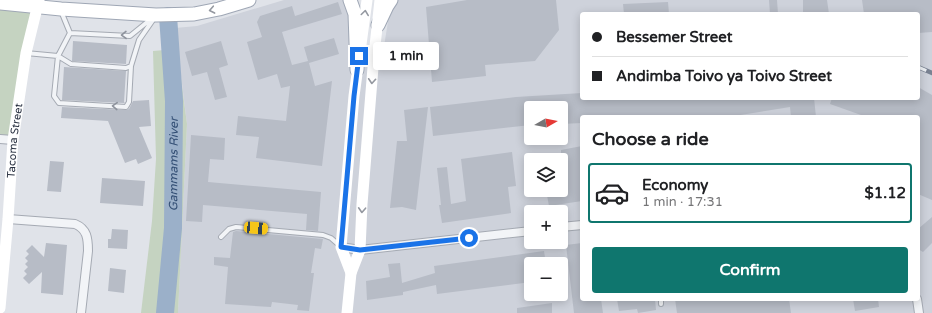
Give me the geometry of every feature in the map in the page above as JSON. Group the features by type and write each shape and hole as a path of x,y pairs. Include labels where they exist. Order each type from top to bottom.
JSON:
{"main road":[{"path":"0,3 38,3 61,9 156,15 194,14 219,9 249,0"},
{"path":"350,0 355,14 358,70"},
{"path":"378,25 391,0"}],"street":[{"path":"351,273 341,247 353,103 367,0"},
{"path":"347,313 351,273 360,250 374,55 380,0"},
{"name":"Tacoma Street","path":"0,308 13,140 26,53 38,3"},
{"path":"0,139 13,140"},
{"path":"8,219 75,224 82,227 86,232 88,251 81,313"},
{"path":"568,226 580,225"},
{"path":"341,247 360,250 524,232"},
{"path":"917,301 919,313"}],"lane":[{"path":"61,9 70,33 58,56 54,96 59,104 126,106 128,102 131,66 139,40 156,15"},
{"path":"70,33 130,36 156,15"},
{"path":"26,53 58,56 71,64 126,68 131,66"},
{"path":"221,237 232,227 258,228 323,235 331,238 341,247"}],"shaded area":[{"path":"284,0 344,0 349,18 349,56 382,59 390,9 398,0 932,0 932,313 178,313 187,124 175,28 197,26"}],"green space":[{"path":"0,3 37,6 13,140 0,139"},
{"path":"177,49 187,124 178,313 141,313 152,221 156,159 153,51"}],"building":[{"path":"467,0 556,0 559,30 535,61 485,65 486,76 432,82 426,7"},
{"path":"769,0 777,0 778,12 770,12"},
{"path":"803,0 827,0 829,12 803,12"},
{"path":"862,0 932,0 932,32 920,33 920,12 864,12"},
{"path":"338,2 342,14 282,32 292,65 308,61 304,47 334,38 339,54 309,63 315,86 332,81 322,166 256,158 259,137 236,135 238,116 286,121 290,86 281,88 277,74 258,80 247,42 262,37 257,22 260,16 292,6 295,16"},
{"path":"668,2 669,12 624,12 623,4"},
{"path":"73,41 127,45 126,64 72,61"},
{"path":"221,41 228,65 219,68 227,97 215,100 207,72 192,76 185,52"},
{"path":"64,67 126,71 125,102 124,103 62,100"},
{"path":"920,88 932,95 932,200 920,195 920,115 861,115 830,104 831,100 920,100"},
{"path":"580,93 580,100 814,100 816,115 791,115 790,107 740,115 580,115 580,123 568,124 568,101 524,101 524,126 433,136 430,107 516,97"},
{"path":"149,100 151,126 139,127 152,158 138,164 136,159 125,163 108,121 61,118 62,107 126,110 129,109 133,101"},
{"path":"428,107 416,210 402,207 390,208 397,141 407,141 404,110"},
{"path":"191,135 225,138 224,160 210,159 208,182 321,192 318,231 306,230 307,214 203,205 202,222 186,221"},
{"path":"580,146 580,201 549,205 547,197 568,197 568,153 561,153 561,150"},
{"path":"512,152 516,186 508,187 511,213 442,223 439,205 441,205 437,168 447,167 451,204 466,201 461,159"},
{"path":"50,161 64,162 61,192 47,191"},
{"path":"102,178 145,181 143,206 100,203"},
{"path":"932,217 932,243 923,252 920,250 920,227"},
{"path":"112,229 128,230 127,249 108,248 108,239 111,239"},
{"path":"236,231 323,239 321,249 315,248 311,273 314,273 309,311 297,310 298,305 272,302 271,307 225,304 228,267 214,265 214,257 230,258 233,232"},
{"path":"46,243 67,245 63,295 41,293 42,272 29,284 23,278 27,274 24,271 28,267 25,264 28,261 25,258 29,254 26,251 32,245 44,257"},
{"path":"580,243 580,301 601,301 603,313 574,313 566,249 568,249 568,245"},
{"path":"544,251 545,257 524,257 524,283 437,294 436,285 403,292 403,295 367,300 366,281 390,277 388,264 400,263 402,283 435,273 434,266"},
{"path":"110,268 126,270 124,293 108,291"},
{"path":"617,301 655,301 656,310 638,313 637,309 619,311"},
{"path":"675,301 789,301 791,313 677,313"},
{"path":"853,301 878,301 879,307 855,311"},
{"path":"552,303 552,313 517,313 517,308"}],"waterway":[{"name":"Gammams River","path":"165,313 173,228 174,101 168,16"}],"railway":[{"path":"920,68 932,73"}],"route":[{"path":"359,56 354,96 341,247 360,250 469,238"}]}
